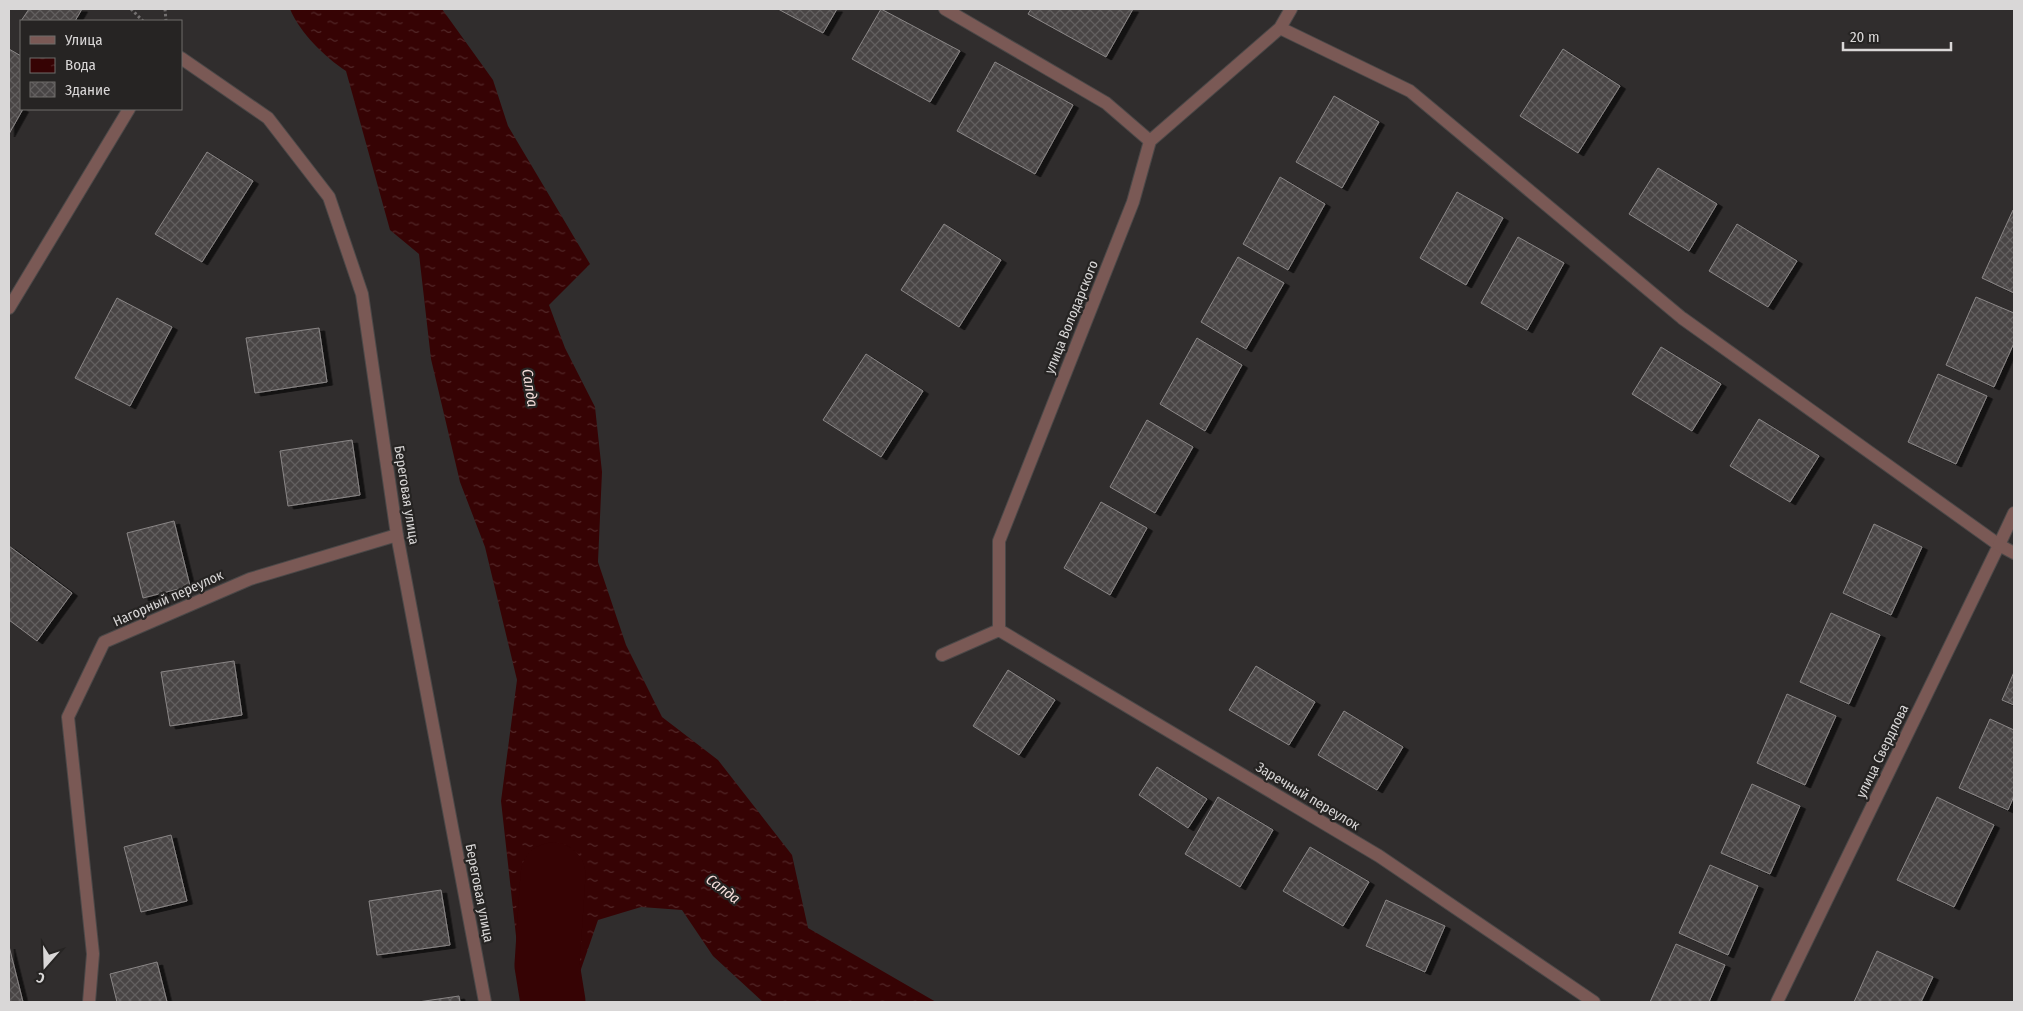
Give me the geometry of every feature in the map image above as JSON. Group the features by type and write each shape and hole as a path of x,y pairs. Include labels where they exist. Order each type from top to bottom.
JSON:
{"street":[{"path":"945,9 1106,103 1150,141 1280,28 1291,9"},
{"path":"1280,28 1410,91 1682,318 2000,545 2014,553"},
{"name":"Береговая улица","path":"182,59 268,118 329,197 362,294 397,535 486,1002"},
{"path":"9,308 128,110"},
{"name":"улица Володарского","path":"999,630 999,541 1133,202 1150,141"},
{"name":"улица Свердлова","path":"1777,1002 2014,513"},
{"name":"Нагорный переулок","path":"89,1002 94,954 68,717 104,642 250,578 397,535"},
{"path":"942,656 999,630"},
{"name":"Заречный переулок","path":"999,630 1379,856 1594,1002"}],"path":[{"path":"131,9 142,20"}],"water":[{"path":"290,9 442,9 493,80 508,126 590,264 549,305 565,348 595,407 602,472 598,562 626,645 662,717 718,760 792,855 808,928 936,1002 763,1002 713,956 682,910 641,907 598,920 580,972 547,965 519,963 501,801 517,680 485,547 460,482 431,359 419,254 390,230 346,71 314,44 300,27"}],"building":[{"path":"29,9 82,9 76,20 22,20"},
{"path":"778,9 837,9 823,33"},
{"path":"881,9 960,51 930,102 852,59"},
{"path":"1031,9 1133,9 1106,57 1028,14"},
{"path":"9,49 20,55 20,110 22,110 9,134"},
{"path":"1563,49 1620,86 1578,153 1520,116"},
{"path":"995,62 1073,105 1035,174 957,131"},
{"path":"1334,96 1379,122 1342,188 1296,162"},
{"path":"207,152 253,181 202,262 155,234"},
{"path":"1658,168 1717,204 1689,251 1629,214"},
{"path":"1280,177 1325,204 1288,270 1243,244"},
{"path":"1457,192 1503,218 1466,285 1420,258"},
{"path":"2014,210 2014,293 1982,278"},
{"path":"944,224 1001,260 959,327 901,290"},
{"path":"1737,224 1797,261 1768,307 1709,271"},
{"path":"1518,237 1564,263 1527,330 1481,303"},
{"path":"1238,257 1284,283 1246,349 1201,322"},
{"path":"1976,297 2014,313 2014,343 1994,387 1946,365"},
{"path":"117,298 172,327 130,406 75,378"},
{"path":"319,328 327,382 255,393 246,338"},
{"path":"1197,338 1242,365 1205,431 1160,404"},
{"path":"1661,347 1721,384 1692,431 1632,394"},
{"path":"866,354 923,391 881,457 823,420"},
{"path":"1938,374 1987,396 1956,464 1908,442"},
{"path":"1759,419 1819,456 1790,502 1730,466"},
{"path":"1147,420 1193,447 1155,513 1110,487"},
{"path":"352,440 360,495 288,506 280,451"},
{"path":"1101,502 1147,528 1110,595 1064,568"},
{"path":"174,521 190,586 143,598 127,533"},
{"path":"1874,524 1922,547 1891,615 1843,593"},
{"path":"9,546 72,593 37,641 9,620"},
{"path":"1831,613 1880,635 1849,704 1800,682"},
{"path":"234,661 242,715 170,726 161,672"},
{"path":"1256,666 1315,702 1289,745 1229,710"},
{"path":"1008,670 1055,700 1019,755 973,726"},
{"path":"2014,672 2014,705 2002,700"},
{"path":"1787,694 1836,716 1805,785 1757,763"},
{"path":"1344,711 1403,747 1377,790 1318,755"},
{"path":"1990,719 2014,730 2014,796 2008,810 1959,788"},
{"path":"1157,767 1207,799 1188,828 1139,795"},
{"path":"1752,784 1800,806 1770,874 1721,853"},
{"path":"1218,797 1273,830 1240,887 1185,854"},
{"path":"1937,797 1994,825 1954,907 1897,880"},
{"path":"171,835 187,901 141,912 124,847"},
{"path":"1310,847 1369,882 1343,926 1283,891"},
{"path":"1710,865 1758,886 1728,955 1679,933"},
{"path":"441,890 450,945 377,955 369,901"},
{"path":"1386,900 1445,926 1425,972 1366,946"},
{"path":"1676,944 1725,965 1709,1002 1650,1002"},
{"path":"9,946 23,1002 9,1002"},
{"path":"1877,951 1933,977 1921,1002 1854,1002"},
{"path":"157,962 167,1002 117,1002 110,974"},
{"path":"459,996 460,1002 418,1002"}],"waterway":[{"name":"Салда","path":"553,875 547,965 553,1002"}]}
